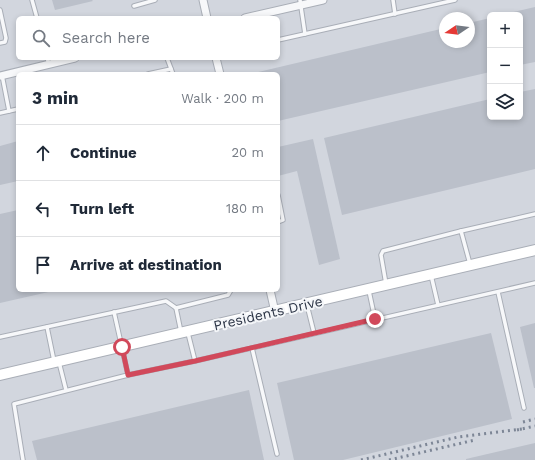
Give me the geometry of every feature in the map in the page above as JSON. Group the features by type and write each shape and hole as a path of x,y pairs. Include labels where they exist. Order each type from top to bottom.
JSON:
{"street":[{"path":"203,0 207,16"},
{"path":"252,16 301,2 323,0"},
{"path":"216,60 220,72"},
{"path":"1,75 48,61"},
{"name":"Presidents Drive","path":"0,375 275,312 535,250"},
{"path":"270,292 275,312"}],"lane":[{"path":"32,0 36,16"},
{"path":"134,6 155,0"},
{"path":"393,0 395,14"},
{"path":"280,40 454,0"},
{"path":"301,2 305,34"},
{"path":"0,10 6,38 5,42 0,43"},
{"path":"168,60 172,72"},
{"path":"157,72 171,69"},
{"path":"1,75 9,111"},
{"path":"0,113 16,109"},
{"path":"280,206 283,220 280,221"},
{"path":"386,285 381,255 383,251 535,214"},
{"path":"461,231 470,266"},
{"path":"432,275 438,305"},
{"path":"23,460 14,404 128,375 535,284"},
{"path":"368,290 375,319"},
{"path":"176,308 228,295 230,292"},
{"path":"498,292 524,408"},
{"path":"0,337 166,301 176,308 195,361"},
{"path":"307,304 314,333"},
{"path":"114,312 128,375"},
{"path":"47,327 56,362 66,390"},
{"path":"252,348 277,454"}],"shaded area":[{"path":"0,0 535,0 535,460 0,460"}],"building":[{"path":"52,0 92,0 93,1 55,10"},
{"path":"535,7 535,62 523,64 523,12 514,12"},
{"path":"487,19 487,73 280,121 280,72 258,72 439,29 439,48 475,48 475,22"},
{"path":"535,89 535,169 342,215 324,138 487,100 487,120 523,120 523,91"},
{"path":"313,139 340,259 319,265 297,171 280,175 280,147"},
{"path":"16,142 16,181 0,185 0,146"},
{"path":"16,210 16,292 49,292 0,303 0,214"},
{"path":"535,323 535,388 534,388 520,327"},
{"path":"491,333 512,419 343,460 294,460 277,383"},
{"path":"249,390 264,460 37,460 32,441"},
{"path":"535,443 535,460 466,460 466,459"}],"railway":[{"path":"523,422 535,419"},
{"path":"517,430 535,426"},
{"path":"361,460 458,437 522,429"},
{"path":"389,460 475,440"}],"route":[{"path":"122,347 128,375 375,319"}]}
